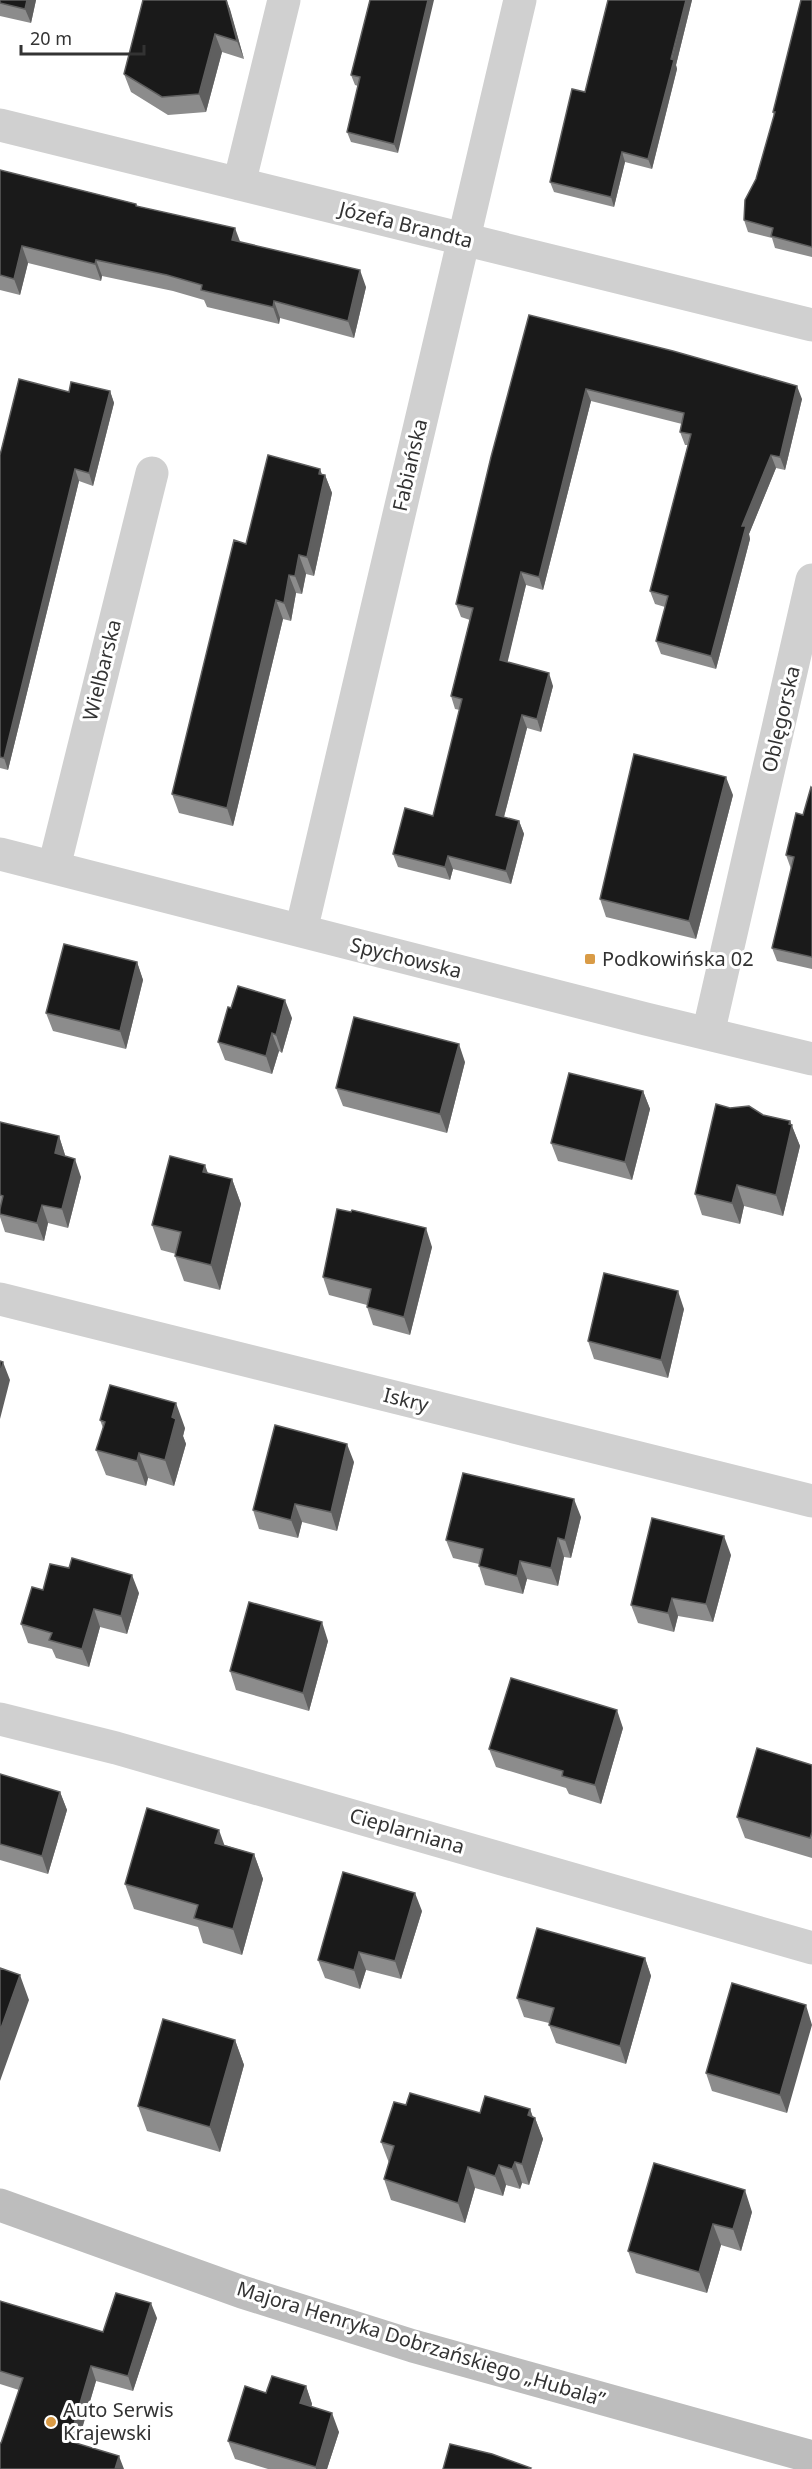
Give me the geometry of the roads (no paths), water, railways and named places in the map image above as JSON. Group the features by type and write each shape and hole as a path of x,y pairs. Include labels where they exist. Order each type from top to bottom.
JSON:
{"street":[{"path":"239,184 284,0"},
{"name":"Fabiańska","path":"301,931 520,0"},
{"name":"Józefa Brandta","path":"0,125 812,325"},
{"name":"Wielbarska","path":"54,867 152,473"},
{"name":"Oblęgorska","path":"708,1034 812,579"},
{"name":"Spychowska","path":"0,854 812,1059"},
{"name":"Iskry","path":"0,1299 812,1502"},
{"name":"Cieplarniana","path":"0,1719 117,1748 812,1948"},
{"name":"Majora Henryka Dobrzańskiego „Hubala”","path":"0,2205 242,2292 413,2346 812,2457"}],"place":[{"name":"Podkowińska 02","path":"590,959"},
{"name":"Auto Serwis Krajewski","path":"51,2422"}]}
